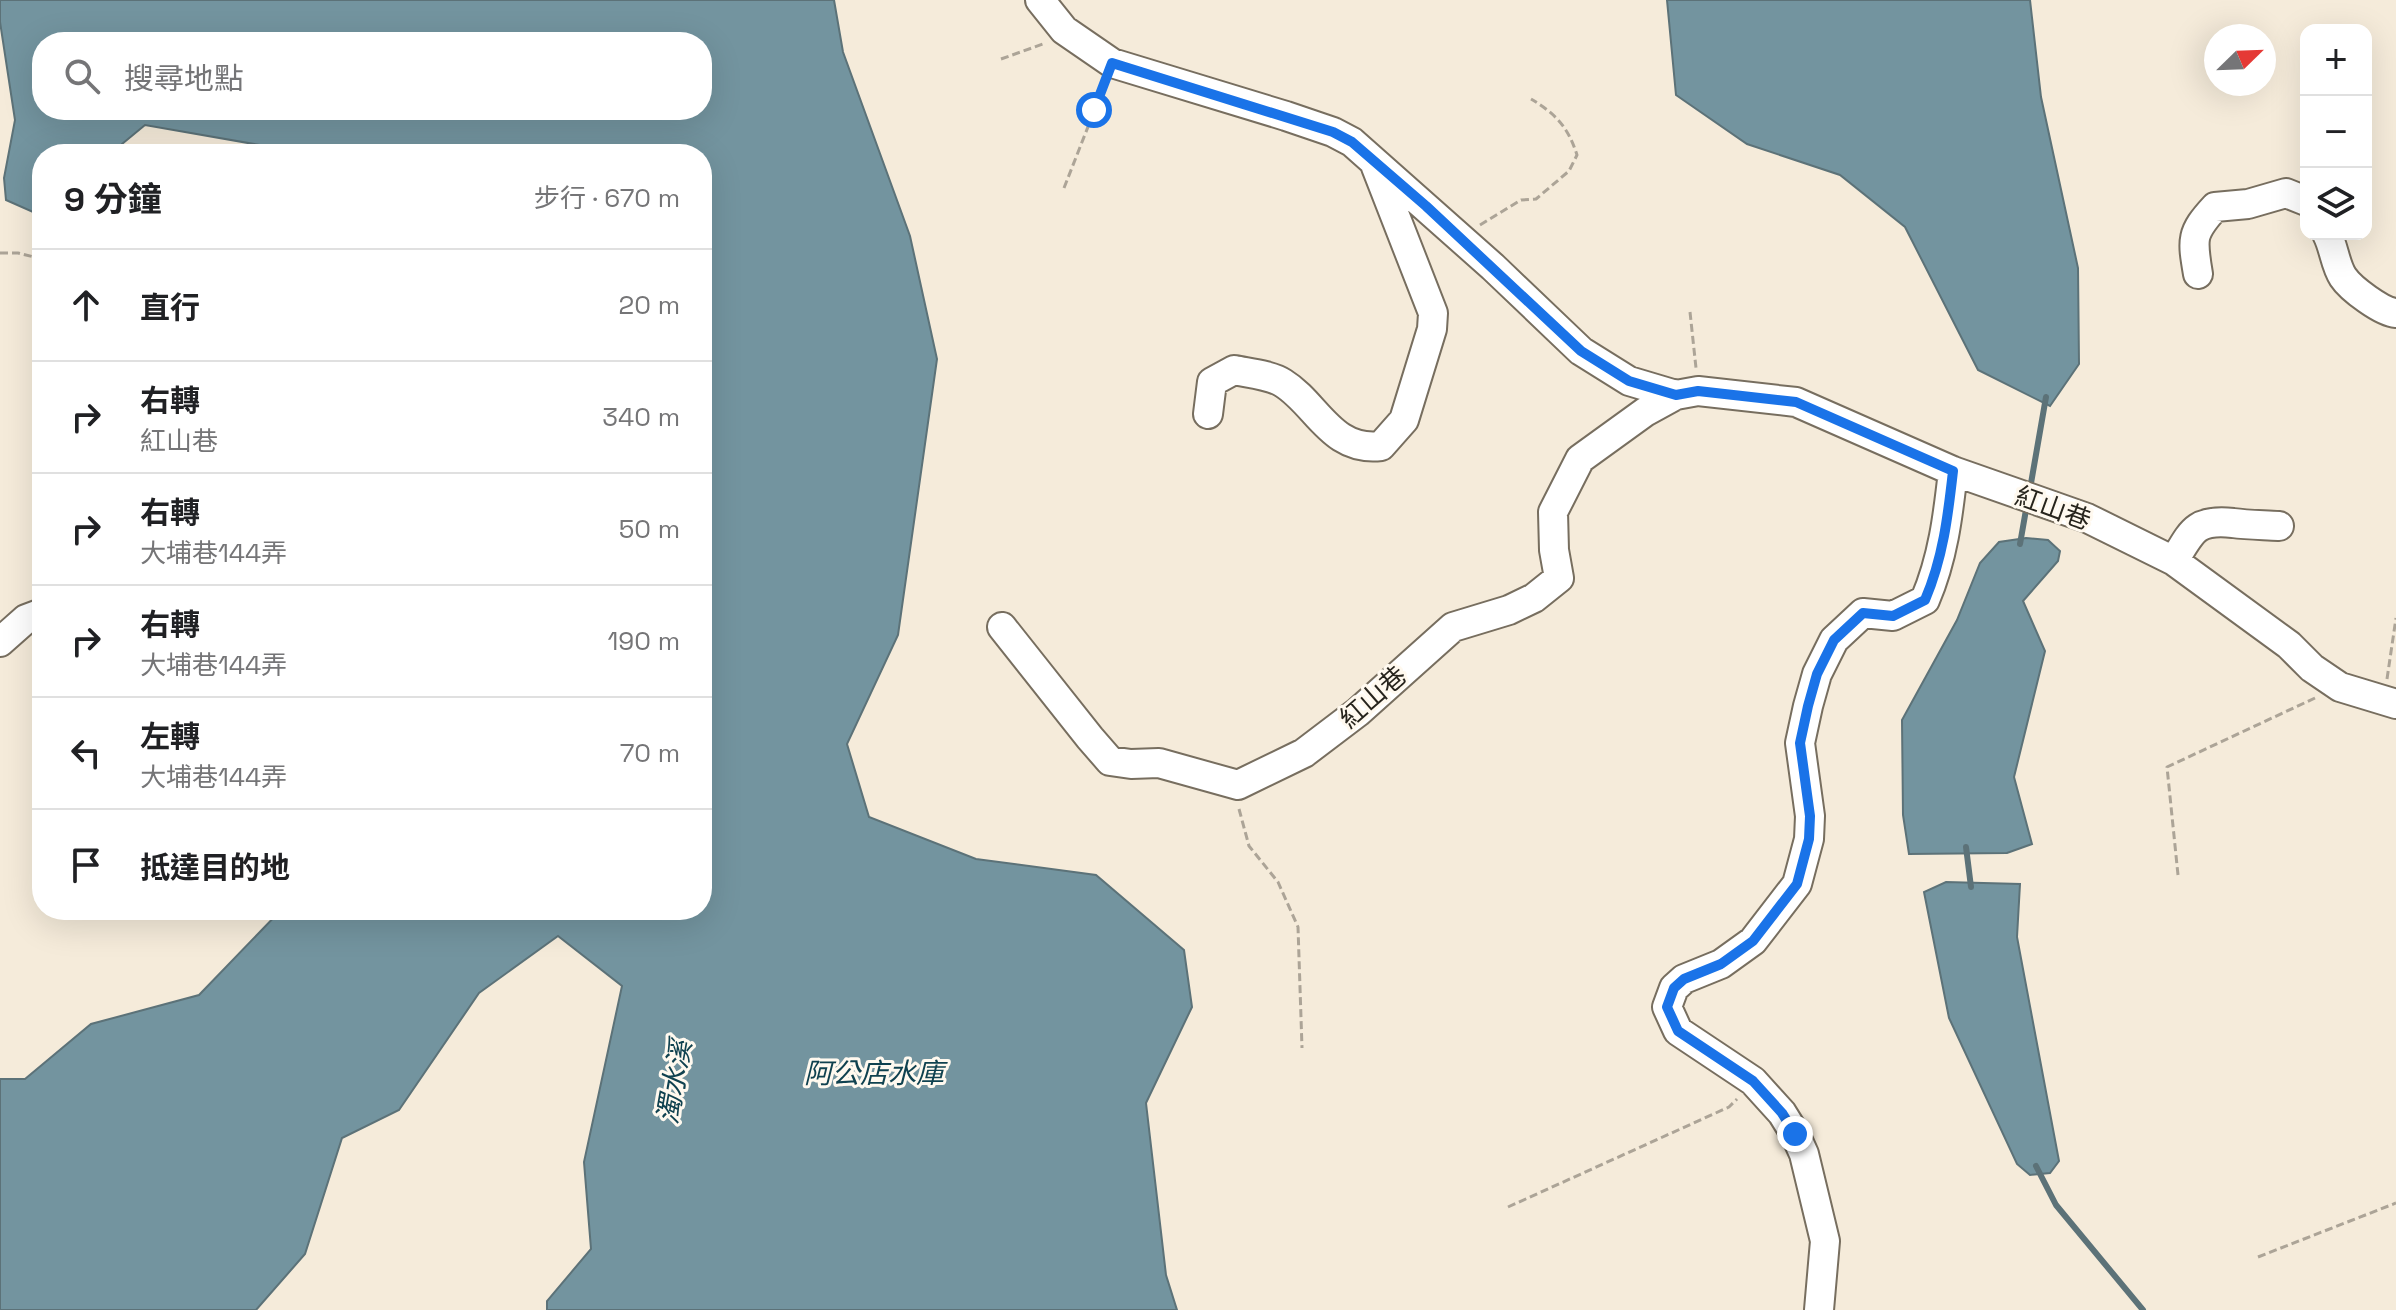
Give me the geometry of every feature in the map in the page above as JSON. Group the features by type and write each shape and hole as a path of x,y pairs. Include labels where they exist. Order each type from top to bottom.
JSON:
{"street":[{"name":"紅山巷","path":"1040,0 1064,30 1112,63 1333,132 1352,142 1460,237 1581,351 1629,381 1687,393 1796,402 1953,471 2087,518 2174,561 2289,645 2312,668 2340,687 2390,703"},
{"path":"1208,414 1212,382 1234,370 1282,381 1338,435 1370,447 1381,446 1404,420 1432,329 1433,313 1374,163"},
{"path":"2198,274 2194,249 2197,226 2215,207 2248,204 2286,193 2300,199"},
{"path":"2329,240 2342,277 2388,313 2396,313"},
{"name":"紅山巷","path":"1238,785 1304,753 1358,712 1453,627 1522,604 1559,578 1554,550 1553,512 1580,459 1645,412 1687,393"},
{"path":"1819,1310 1825,1241 1804,1154 1782,1113 1753,1081 1678,1031 1667,1007 1669,997 1684,979 1721,964 1753,941 1797,884 1809,839 1810,816 1800,743 1817,674 1834,640 1863,613 1893,616 1925,600 1945,541 1953,471"},
{"path":"2174,561 2190,535 2205,522 2218,520 2279,526"},
{"path":"0,642 32,617"},
{"path":"1002,627 1110,761 1159,763 1238,785"}],"path":[{"path":"1001,59 1046,43"},
{"path":"1064,188 1112,63"},
{"path":"1460,237 1521,200 1536,199 1569,171 1577,155 1570,132 1553,112 1531,99"},
{"path":"0,253 32,256"},
{"path":"1687,393 1690,312"},
{"path":"2390,703 2396,618"},
{"path":"2178,875 2167,767 2340,687"},
{"path":"1238,785 1240,815 1249,846 1278,882 1298,927 1302,1048"},
{"path":"1508,1207 1729,1107 1753,1081"},
{"path":"2258,1257 2396,1203"}],"water":[{"name":"阿公店水庫","path":"0,0 834,0 843,52 910,236 937,359 898,635 847,744 869,817 976,859 1096,875 1184,950 1192,1007 1146,1103 1166,1275 1177,1310 547,1310 547,1301 591,1249 584,1162 622,986 558,936 479,993 399,1110 342,1138 305,1254 256,1310 0,1310 0,1079 25,1079 91,1024 199,995 271,920 712,920 712,144 254,144 145,125 122,144 32,144 32,212 6,200 4,178 15,120 0,22"},
{"path":"1667,0 2030,0 2041,97 2078,268 2079,364 2050,406 1978,370 1905,227 1840,175 1747,144 1676,95"},
{"path":"2026,538 2048,540 2060,551 2058,561 2023,601 2045,651 2014,777 2032,844 2007,853 1909,854 1903,815 1902,720 1957,620 1980,563 1999,542"},
{"path":"1946,882 2020,884 2017,937 2059,1161 2050,1173 2030,1175 2017,1164 1949,1018 1924,892"}],"waterway":[{"path":"2030,489 2046,397"},
{"path":"2020,544 2027,504"},
{"path":"1966,847 1971,887"},
{"path":"2036,1166 2056,1205 2143,1310"}],"route":[{"path":"1094,110 1112,63 1333,132 1352,142 1426,206 1581,351 1629,381 1676,395 1698,391 1796,402 1953,471 1945,541 1925,600 1893,616 1863,613 1834,640 1817,674 1800,743 1810,816 1809,839 1797,884 1753,941 1721,964 1684,979 1669,997 1667,1007 1678,1031 1753,1081 1782,1113 1795,1134"}],"water label":[{"name":"濁水溪","path":"674,1082"}]}
